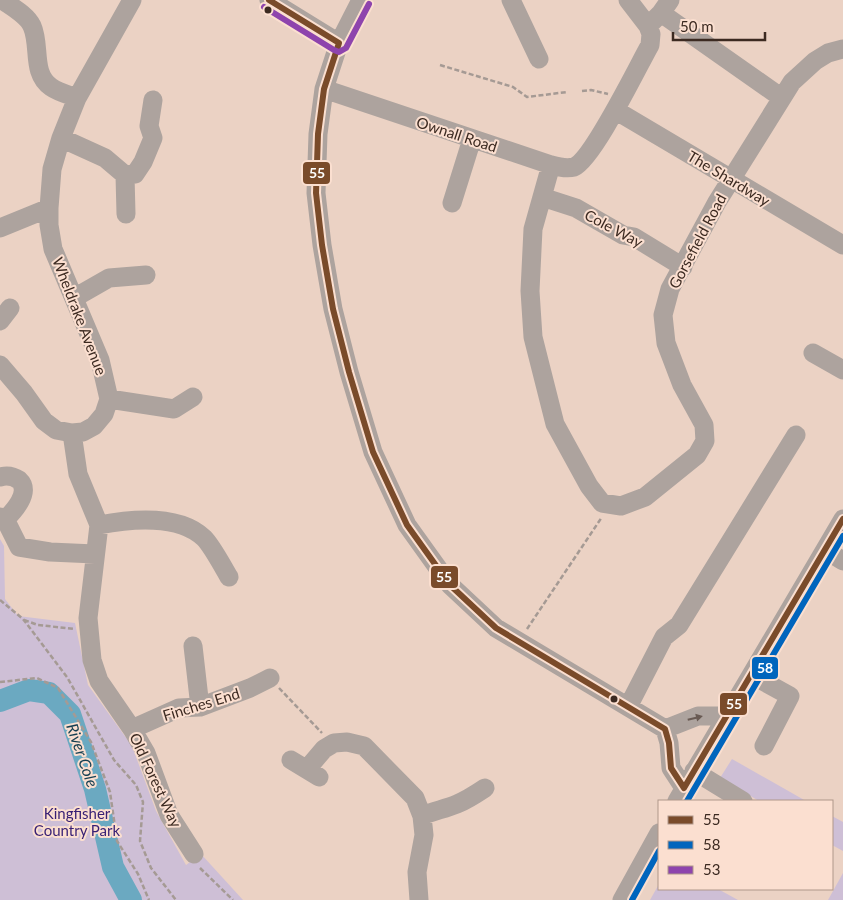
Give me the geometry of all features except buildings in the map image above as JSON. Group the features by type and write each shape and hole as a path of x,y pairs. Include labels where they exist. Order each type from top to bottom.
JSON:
{"street":[{"path":"2,0 22,15 31,25 36,42 38,70 51,87 77,98"},
{"name":"Wheldrake Avenue","path":"109,399 100,360 53,249 49,225 49,208 52,169 61,138 77,98 132,0"},
{"path":"269,0 339,43"},
{"path":"361,0 339,43 324,90 318,134 316,193 322,245 333,309 349,372 373,452 407,525 450,585 496,628 665,729 669,742 671,768 681,795"},
{"path":"510,0 539,59"},
{"path":"628,0 660,13 782,98"},
{"path":"618,104 650,45 651,34 660,13"},
{"name":"Gorsefield Road","path":"608,504 621,506 645,497 697,455 705,441 704,425 682,385 666,343 663,315 670,289 717,202 792,82 808,66 828,53 843,49"},
{"name":"Ownall Road","path":"324,90 551,165 567,168 575,166 588,156 618,104"},
{"path":"125,176 135,174 144,162 152,138 149,126 153,100"},
{"name":"The Shardway","path":"618,104 731,180 843,245"},
{"path":"61,138 104,158 125,176 126,214"},
{"path":"452,203 472,139"},
{"path":"551,165 533,229 530,290 533,337 555,424 589,486 602,502 608,504"},
{"name":"Cole Way","path":"542,196 576,208 623,235 634,237 683,267"},
{"path":"0,228 49,208"},
{"path":"74,298 109,278 146,275"},
{"path":"813,353 843,370"},
{"path":"0,365 24,393 44,421 56,430 72,433 83,432 94,426 104,414 109,399 174,409 193,397"},
{"path":"72,433 78,474 99,525 128,520 159,520 185,526 204,538 230,577"},
{"path":"628,707 664,637 679,625 796,435"},
{"path":"0,477 5,475 14,477 23,486 21,500 16,508 2,519 7,523 19,546 50,552 95,554"},
{"path":"681,795 843,519"},
{"name":"Old Forest Way","path":"99,525 88,629 92,660 98,681 132,729 146,753 169,815 194,854"},
{"path":"825,550 843,561"},
{"path":"193,646 200,707"},
{"path":"752,675 790,696 764,746"},
{"name":"Finches End","path":"132,729 179,708 200,707 250,688 270,678"},
{"path":"665,729 698,716 728,716"},
{"path":"291,760 313,773 324,749 331,745 347,742 364,746 416,798 422,816 424,835 417,872 419,900"},
{"path":"694,771 741,800"},
{"path":"422,816 438,809 456,805 486,787"},
{"path":"622,900 658,834"}],"path":[{"path":"440,65 513,87 527,97 567,92"},
{"path":"582,91 591,90 618,104"},
{"path":"518,642 607,510 608,504"},
{"path":"0,600 23,619 67,677 114,760 136,785 143,802 140,841 151,868 176,900"},
{"path":"23,619 38,625 88,629"},
{"path":"0,682 37,678 58,688 91,742 110,792 117,841 138,874 149,900"},
{"path":"270,678 331,745"},
{"path":"194,854 196,864 233,900"}],"green space":[{"name":"Kingfisher Country Park","path":"0,539 4,546 5,599 18,616 75,623 88,685 132,746 156,811 186,865 201,854 243,900 0,900"},
{"path":"732,759 804,800 757,800 720,778"},
{"path":"833,817 843,822 843,851 833,846"},
{"path":"843,873 843,900 828,900"},
{"path":"658,886 658,890 720,890 738,900 650,900"}],"waterway":[{"name":"River Cole","path":"0,701 29,690 49,693 70,714 95,789 113,867 131,900"}],"transit line":[{"name":"55","path":"269,0 339,43 324,89 318,134 316,193 322,245 333,309 349,372 373,452 407,525 450,585 496,628 665,729 669,743 671,768 684,788 843,519"},
{"name":"53","path":"264,7 339,52 346,48 369,4"},
{"name":"58","path":"688,800 843,536"},
{"name":"58","path":"632,900 658,853"}]}
